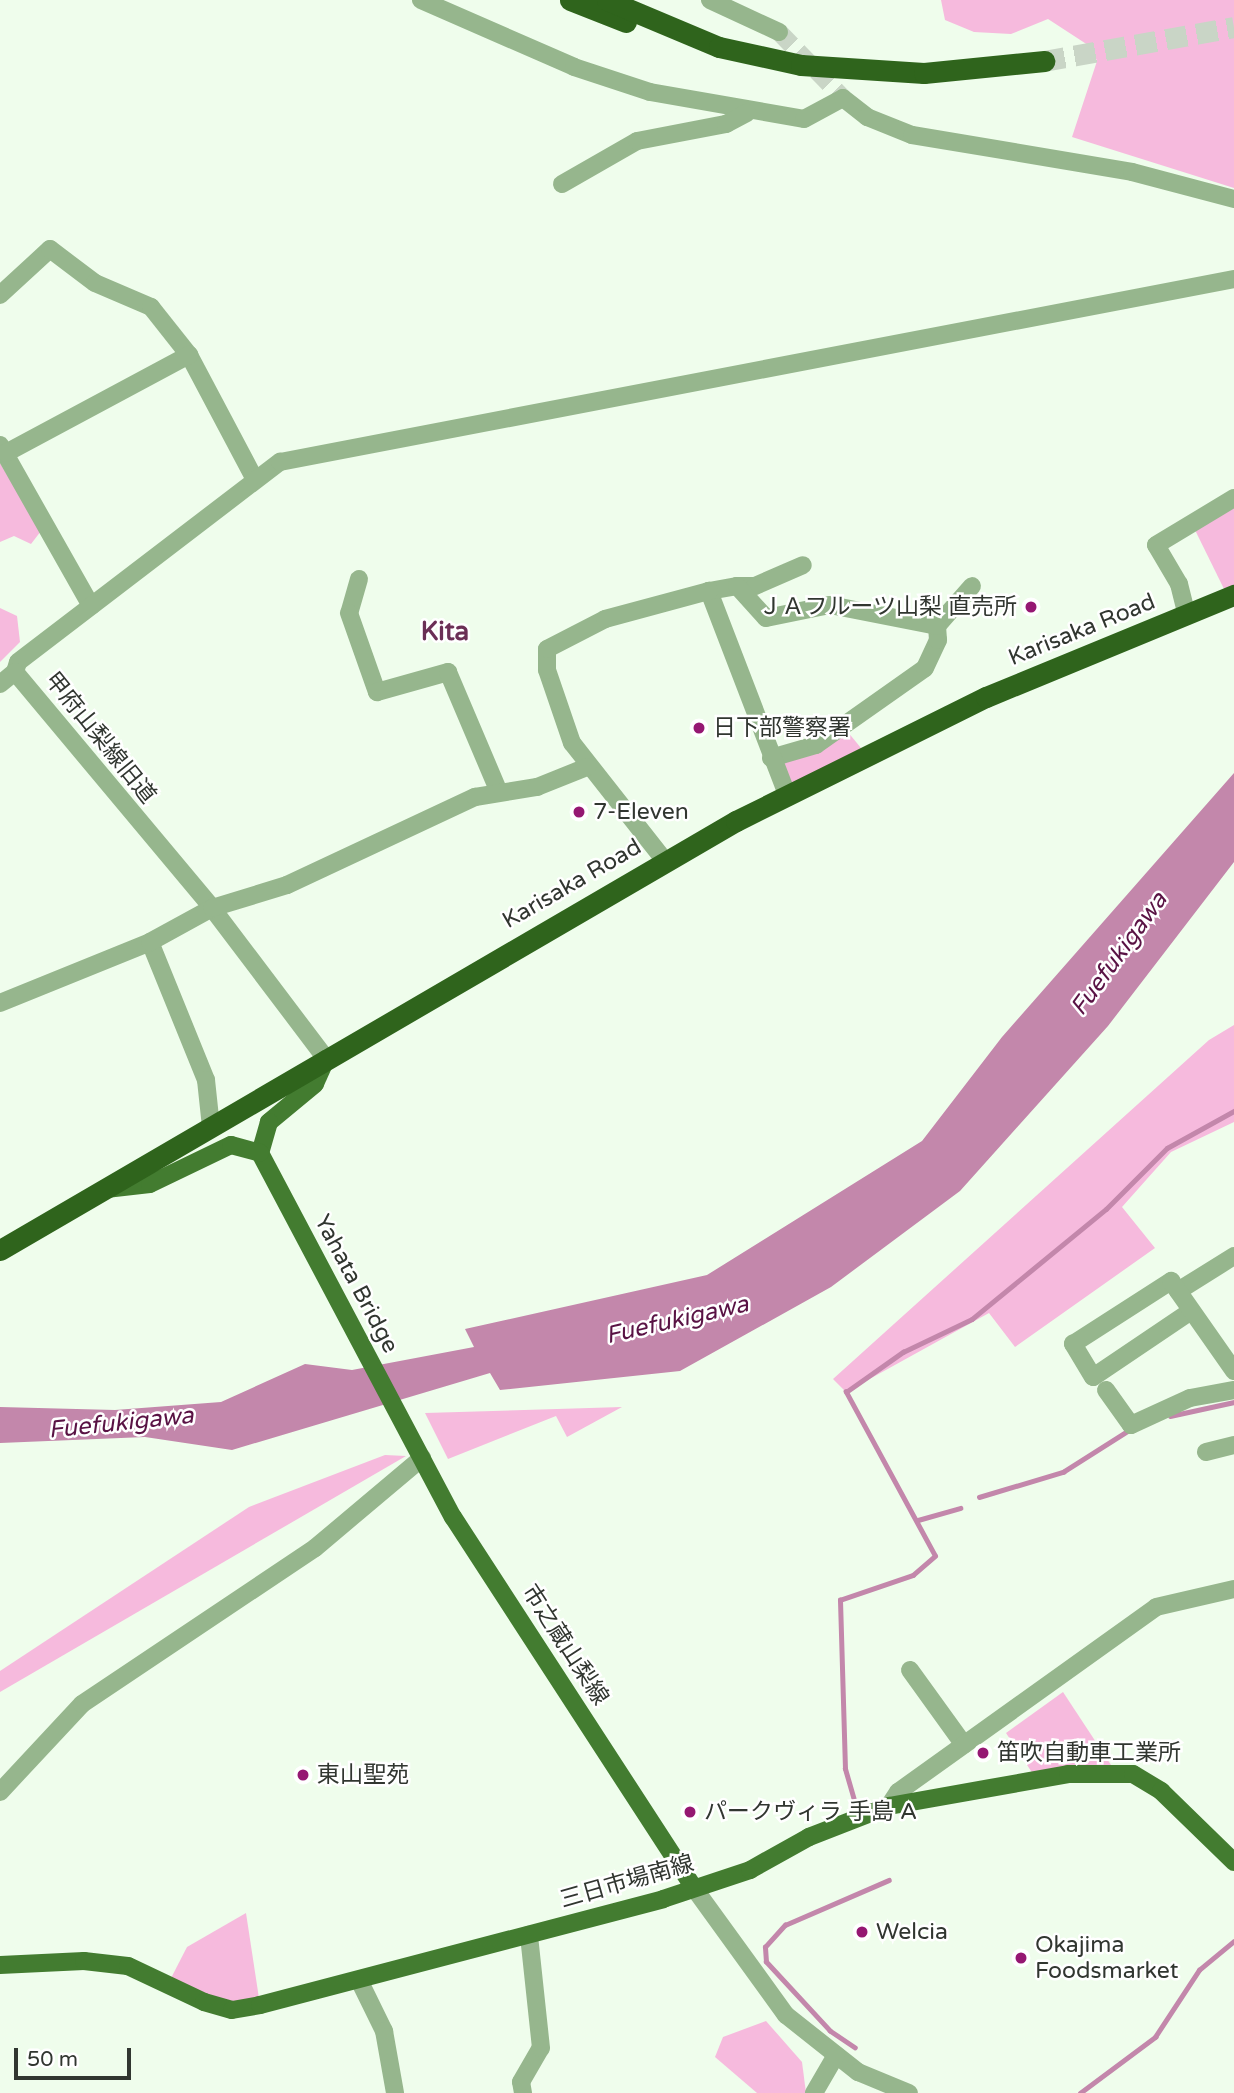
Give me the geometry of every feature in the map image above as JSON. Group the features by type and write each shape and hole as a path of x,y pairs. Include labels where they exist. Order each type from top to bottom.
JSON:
{"highway":[{"path":"570,0 719,47 801,65 884,73 1044,61"},
{"path":"607,0 653,22 719,47"},
{"path":"616,0 653,22"},
{"name":"Karisaka Road","path":"0,1250 665,861 986,697 1234,595"}],"main road":[{"path":"102,1189 150,1185 231,1145 263,1160 269,1122 315,1084 326,1059"},
{"name":"Yahata Bridge","path":"263,1160 402,1424"},
{"name":"市之蔵山梨線","path":"402,1424 453,1517 694,1888"},
{"name":"三日市場南線","path":"0,1965 85,1961 128,1966 232,2010 360,1982 694,1888 889,1806 1120,1771 1161,1791 1234,1862"}],"street":[{"path":"421,0 611,81 747,113 804,119 843,98 867,117 912,135 1132,173 1234,199"},
{"path":"710,0 779,33"},
{"path":"562,184 637,141 726,124 747,113"},
{"path":"0,295 50,249 95,283 151,307 189,355 254,478"},
{"name":"甲府山梨線旧道","path":"326,1059 212,908 15,672 18,663 254,478 280,462 1234,279"},
{"path":"91,606 3,449 189,355"},
{"path":"1187,616 1179,584 1156,545 1234,498"},
{"path":"665,861 587,767 547,670 547,649 605,619 709,591 755,586 803,565"},
{"path":"359,579 349,613 377,692 448,672 499,793"},
{"path":"737,586 766,618 830,605 937,626"},
{"path":"771,758 816,745 925,668 938,640 937,626 972,586"},
{"path":"709,591 788,797"},
{"path":"0,684 15,672"},
{"path":"0,1003 150,942 212,908 287,885 351,850 499,793 537,787 587,767"},
{"path":"150,942 206,1080 211,1127"},
{"path":"1178,1291 1234,1256"},
{"path":"1191,1311 1093,1377 1073,1344 1171,1281 1234,1371"},
{"path":"1106,1390 1130,1425 1190,1398 1234,1390"},
{"path":"1206,1452 1234,1446"},
{"path":"0,1792 82,1704 315,1548 422,1458"},
{"path":"889,1806 898,1791 1156,1607 1234,1589"},
{"path":"910,1670 964,1745"},
{"path":"694,1888 786,2015 858,2072 909,2093"},
{"path":"523,2093 521,2082 541,2048 529,1936"},
{"path":"360,1982 384,2031 395,2093"},
{"path":"820,2090 836,2055"}],"shaded area":[{"path":"941,0 1234,0 1234,188 1072,137 1097,61 1091,47 1048,19 1011,34 974,32 945,20"},
{"path":"0,463 41,531 31,544 14,536 0,542"},
{"path":"1234,506 1234,592 1227,595 1195,530"},
{"path":"0,608 17,616 20,642 0,662"},
{"path":"843,726 865,753 787,786 774,757"},
{"path":"1234,1025 1234,1122 1171,1152 1122,1207 1155,1248 1015,1347 989,1313 846,1392 833,1379 1209,1040"},
{"path":"622,1407 567,1437 556,1416 448,1459 425,1413"},
{"path":"385,1455 406,1456 0,1692 0,1671 249,1507"},
{"path":"1063,1692 1113,1768 1035,1777 1006,1733"},
{"path":"246,1913 260,2005 232,2010 169,1982 187,1947"},
{"path":"766,2021 802,2062 806,2093 757,2093 715,2057 723,2037"}],"water":[{"name":"Fuefukigawa","path":"1234,773 1234,862 1108,1026 960,1191 831,1287 680,1371 500,1390 490,1373 232,1450 145,1437 0,1443 0,1407 115,1410 221,1402 305,1364 352,1370 474,1347 465,1329 707,1275 922,1141 1002,1037"}],"waterway":[{"path":"858,1814 845,1769 840,1600 913,1575 935,1556 846,1392 903,1352 972,1319 1106,1209 1167,1148 1234,1111"},
{"path":"1170,1416 1234,1402"},
{"path":"979,1497 1063,1472 1129,1430"},
{"path":"918,1520 960,1508"},
{"path":"855,2048 830,2031 766,1962 765,1947 785,1925 889,1880"},
{"path":"1080,2093 1155,2037 1199,1970 1234,1941"}],"tunnel":[{"path":"1044,61 1234,27"},
{"path":"779,32 843,98"}],"place":[{"name":"ＪＡフルーツ山梨 直売所","path":"1031,607"},
{"name":"日下部警察署","path":"699,728"},
{"name":"7-Eleven","path":"579,812"},
{"name":"笛吹自動車工業所","path":"983,1753"},
{"name":"東山聖苑","path":"303,1775"},
{"name":"パークヴィラ 手島 A","path":"690,1812"},
{"name":"Welcia","path":"862,1932"},
{"name":"Okajima Foodsmarket","path":"1021,1958"}],"district":[{"name":"Kita","path":"445,632"}]}
